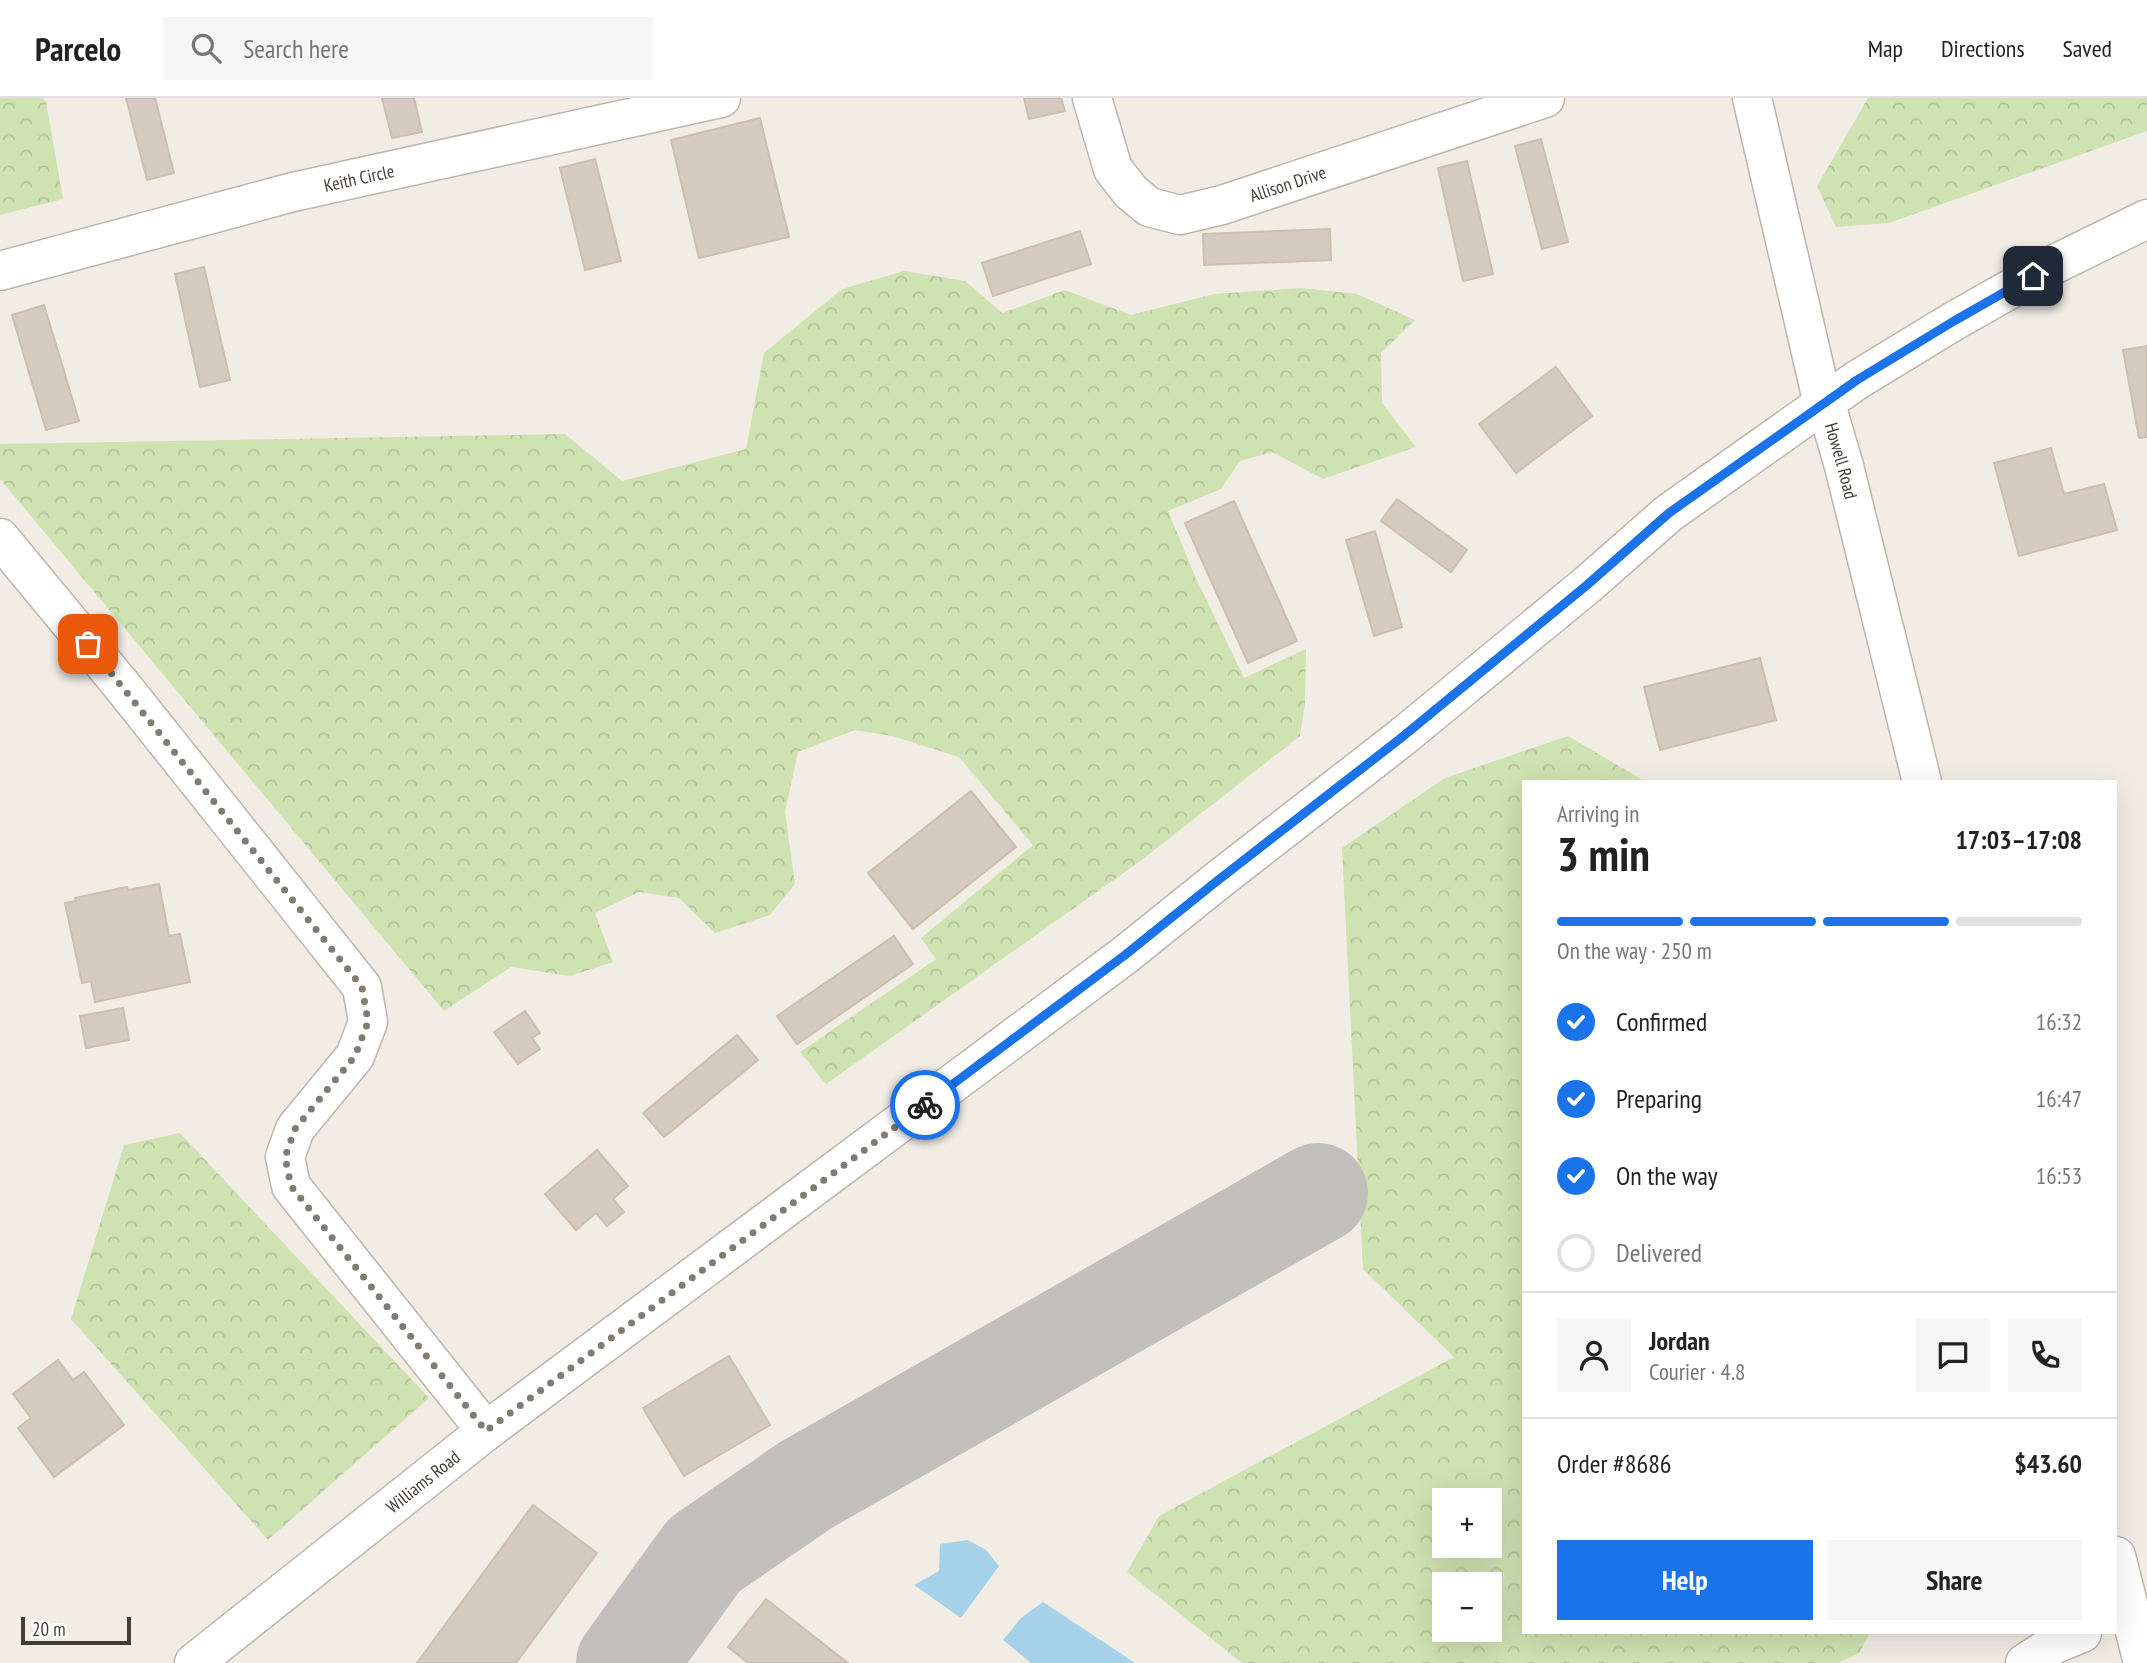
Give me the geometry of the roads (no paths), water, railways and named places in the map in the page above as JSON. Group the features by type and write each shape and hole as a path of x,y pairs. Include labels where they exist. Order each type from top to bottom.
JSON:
{"street":[{"name":"Keith Circle","path":"0,271 293,192 721,98"},
{"name":"Allison Drive","path":"1092,98 1113,169 1131,192 1149,207 1180,215 1222,205 1545,98"},
{"name":"Howell Road","path":"1752,98 1823,404 1829,415 1844,466 1922,780"},
{"name":"Williams Road","path":"194,1663 486,1431 1125,955 1401,738 1587,585 1669,513 1823,404 1954,321 2053,265 2147,219"},
{"path":"0,538 362,987 368,1022 355,1056 295,1129 285,1157 291,1186 486,1431"},
{"path":"2117,1560 2143,1663"},
{"path":"2025,1663 2055,1644 2080,1634"}],"water":[{"path":"968,1540 986,1550 999,1566 961,1618 914,1585 939,1571 940,1544"},
{"path":"1043,1602 1135,1663 1031,1663 1003,1640 1021,1618"}]}
